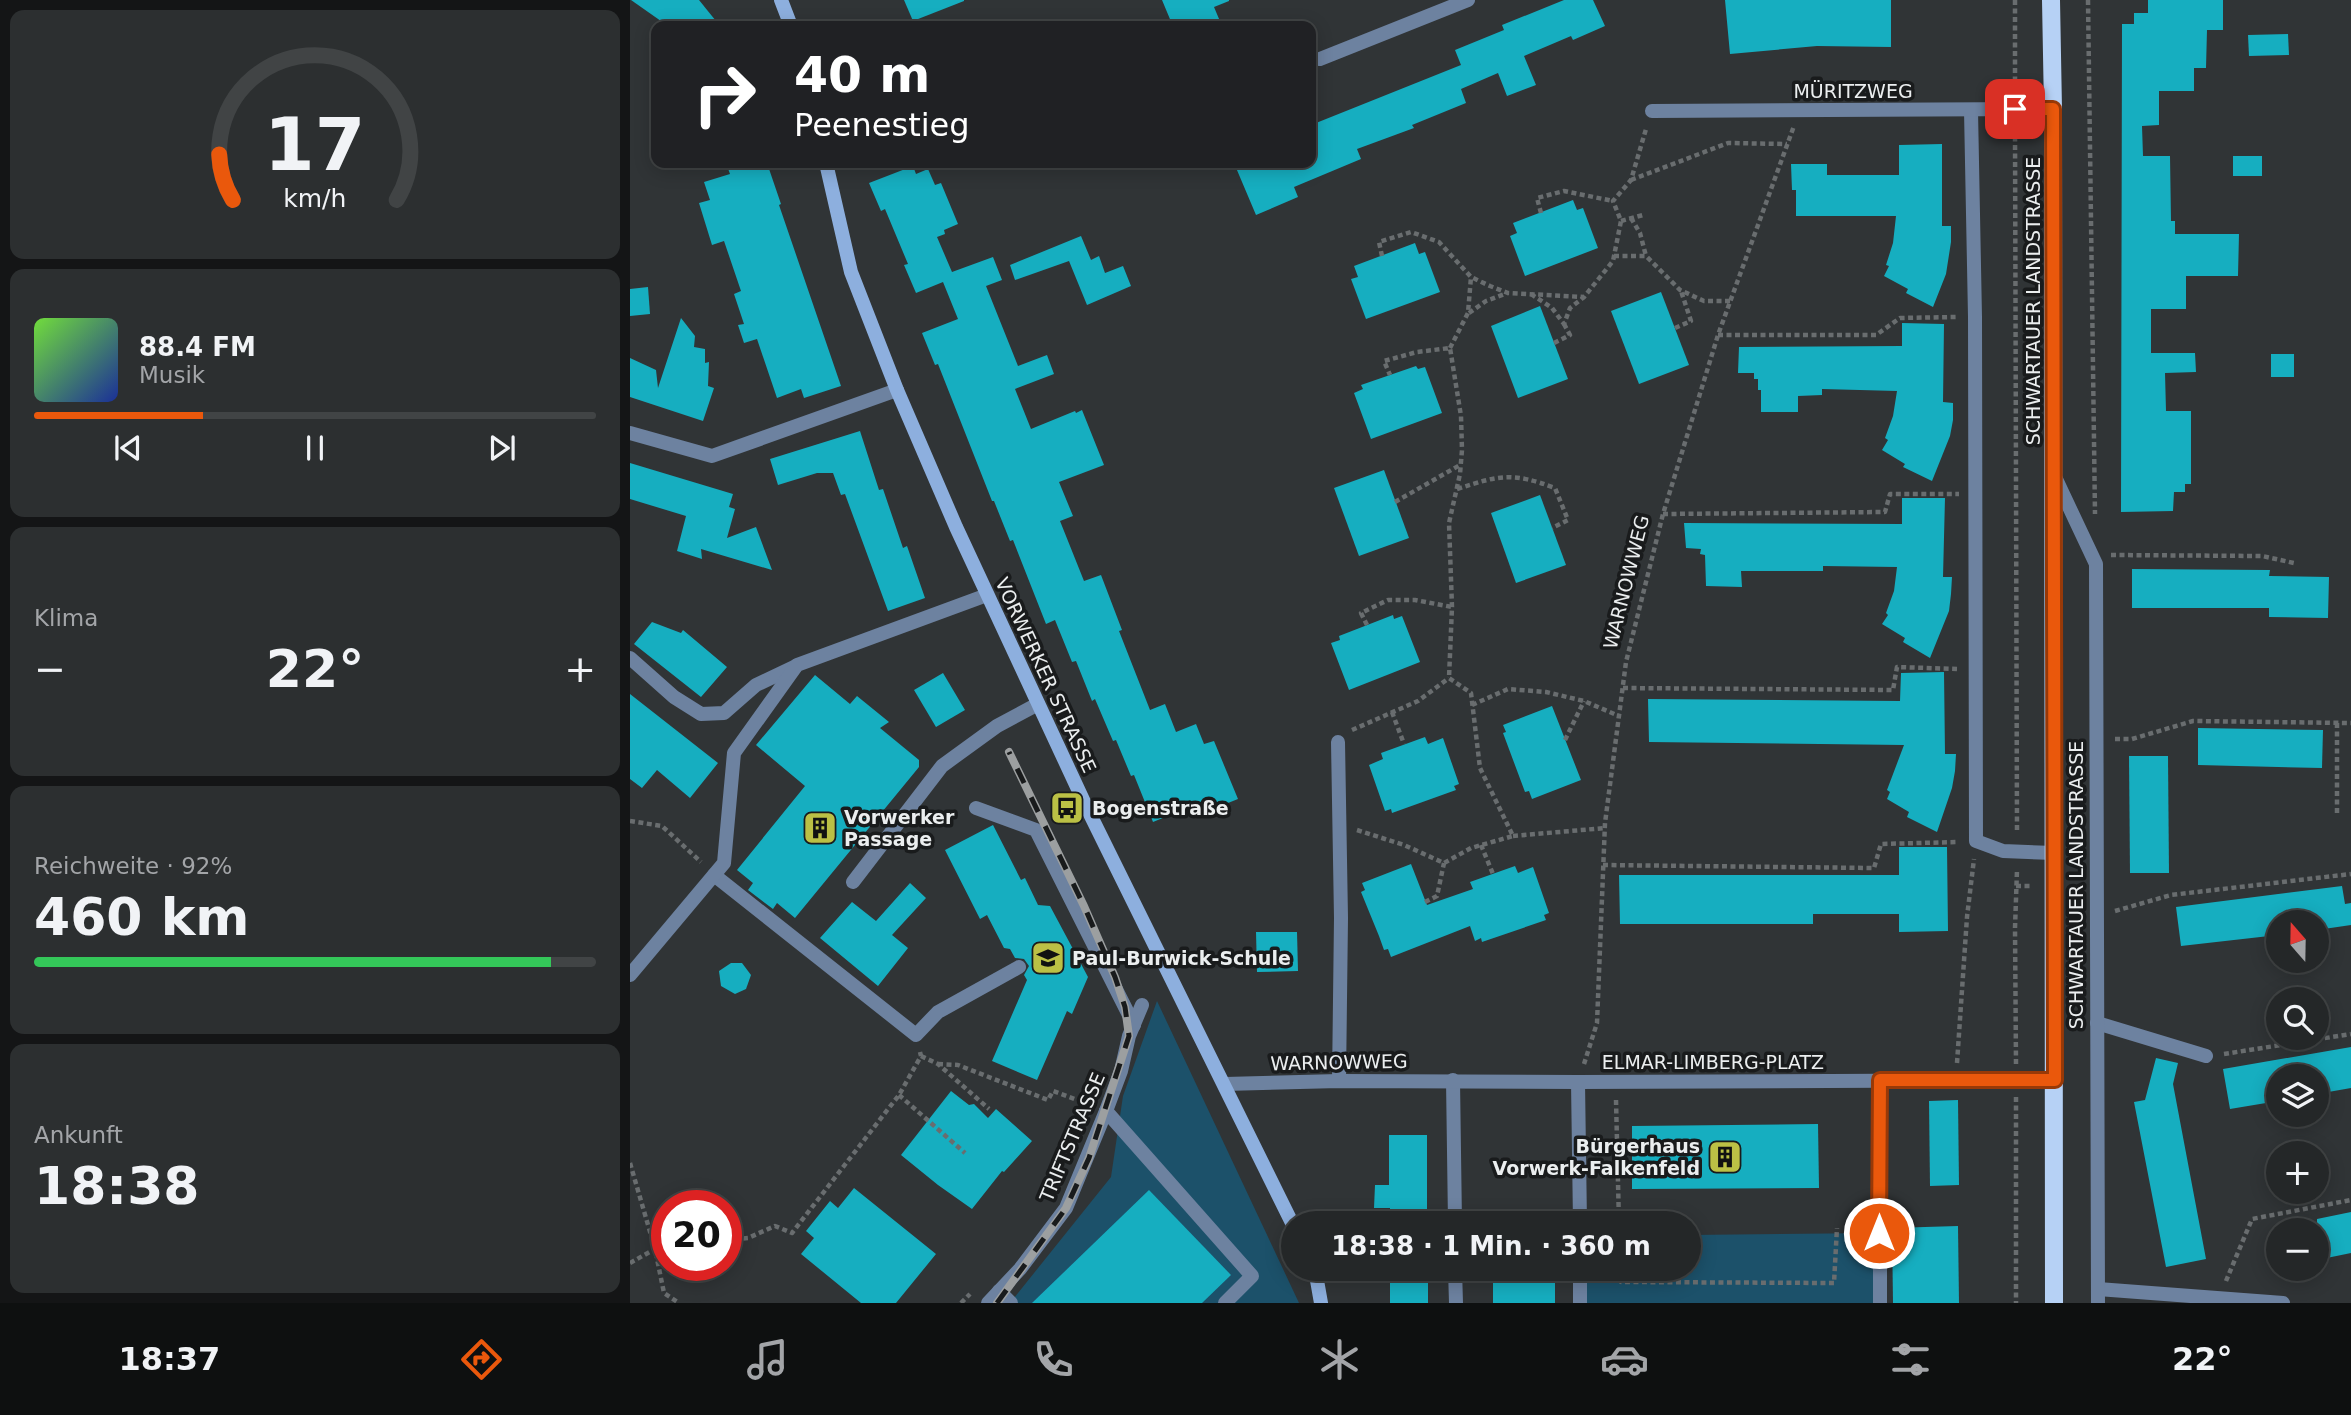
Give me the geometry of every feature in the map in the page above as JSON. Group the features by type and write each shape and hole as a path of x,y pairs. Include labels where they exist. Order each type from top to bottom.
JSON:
{"main road":[{"name":"SCHWARTAUER LANDSTRASSE","path":"2051,0 2054,1303"}],"street":[{"path":"781,0 789,21"},
{"path":"1320,59 1468,0"},
{"name":"MÜRITZWEG","path":"1652,111 2053,109"},
{"path":"1971,110 1975,317 1976,841 2003,851 2054,853"},
{"name":"VORWERKER STRASSE","path":"827,168 851,272 897,390 1038,704 1286,1211"},
{"path":"630,433 712,456 897,390"},
{"name":"SCHWARTAUER LANDSTRASSE","path":"2054,476 2096,564 2098,1296"},
{"path":"630,658 674,697 701,715 724,713 756,685 797,665 987,594"},
{"path":"630,975 724,863 734,753 797,665"},
{"path":"853,882 942,766 997,726 1038,704"},
{"path":"1338,743 1339,1081"},
{"path":"976,808 1036,830 1133,1025"},
{"path":"714,875 916,1035 938,1012 1019,967"},
{"name":"TRIFTSTRASSE","path":"988,1303 1020,1269 1066,1208 1121,1071 1133,1025 1142,1005"},
{"path":"2097,1023 2206,1056"},
{"path":"1453,1080 1455,1211"},
{"name":"WARNOWWEG","path":"1225,1084 1453,1080 1584,1082"},
{"path":"1880,1080 1880,1303"},
{"name":"ELMAR-LIMBERG-PLATZ","path":"1584,1082 2055,1080"},
{"path":"1580,1211 1578,1144 1584,1082"},
{"path":"1106,1111 1251,1276 1225,1303"},
{"path":"1317,1281 1321,1303"},
{"path":"1455,1281 1456,1303"},
{"path":"1580,1281 1580,1303"},
{"path":"999,1291 1011,1303"},
{"path":"2098,1296 2219,1298 2283,1303"}],"path":[{"path":"2015,0 2018,852"},
{"path":"2088,0 2095,511"},
{"path":"1613,201 1631,180 1652,111"},
{"name":"WARNOWWEG","path":"1584,1082 1597,1023 1605,828 1626,662 1662,514 1718,335 1800,111"},
{"path":"1631,180 1728,144 1787,144"},
{"path":"1541,213 1537,198 1564,191 1613,201"},
{"path":"1564,324 1570,308 1584,297 1614,256 1621,221 1613,201"},
{"path":"1621,221 1643,215"},
{"path":"1631,218 1640,233 1646,256 1680,290 1704,302 1730,301"},
{"path":"1382,256 1379,242 1411,232 1439,242 1471,277 1508,293 1584,297"},
{"path":"1614,256 1646,256"},
{"path":"1449,678 1452,607 1450,523 1461,465 1461,415 1450,348 1468,313 1471,277"},
{"path":"1675,328 1691,321 1680,290"},
{"path":"1468,313 1486,301 1508,293"},
{"path":"1531,294 1552,308 1570,335 1554,343"},
{"path":"1718,335 1876,335 1900,318 1975,317"},
{"path":"1390,375 1384,361 1417,352 1450,348"},
{"path":"1395,502 1461,465"},
{"path":"1457,489 1493,478 1525,477 1555,488 1567,520 1552,528"},
{"path":"1662,514 1885,512 1890,494 1976,494"},
{"path":"2107,555 2262,556 2294,563"},
{"path":"1367,625 1362,613 1388,600 1415,600 1452,607"},
{"path":"1623,688 1893,690 1898,667 1976,670"},
{"path":"1449,678 1471,693 1480,768 1513,836"},
{"path":"1338,743 1355,728 1418,701 1449,678"},
{"path":"1472,705 1508,689 1546,692 1584,701 1619,716"},
{"path":"1566,740 1584,701"},
{"path":"1392,712 1404,744"},
{"path":"2096,740 2132,739 2193,721 2351,723"},
{"path":"2337,723 2337,813"},
{"path":"630,821 662,826 714,875"},
{"path":"1340,825 1404,845 1444,863"},
{"path":"1444,863 1481,845 1513,836 1605,828"},
{"path":"1603,865 1874,868 1881,844 1976,841 1967,917 1955,1080"},
{"path":"1481,845 1493,874"},
{"path":"1425,902 1437,896 1444,863"},
{"path":"2097,912 2116,911 2171,895 2351,874"},
{"path":"2206,1056 2351,1034"},
{"path":"742,1239 775,1226 792,1233 899,1096 921,1056 916,1035"},
{"path":"921,1056 938,1065 989,1109"},
{"path":"938,1065 958,1065 1048,1100 1054,1091 1106,1111"},
{"path":"1616,1082 1619,1211"},
{"path":"899,1096 965,1153"},
{"path":"630,1163 651,1235"},
{"path":"2219,1298 2252,1219 2351,1200"},
{"path":"1621,1281 1834,1283 1837,1228"},
{"path":"630,1263 651,1251"},
{"path":"662,1281 664,1293 680,1303"},
{"path":"961,1303 978,1285"}],"shaded area":[{"path":"1157,1001 1281,1265 1281,1281 1289,1281 1299,1303 1010,1303 1111,1177 1123,1096"},
{"path":"1879,1233 1880,1303 1580,1303 1580,1281 1701,1281 1701,1235"}],"building":[{"path":"631,0 699,0 716,21 661,21"},
{"path":"904,0 964,0 964,1 913,21"},
{"path":"1162,0 1229,0 1214,7 1220,21 1171,21"},
{"path":"1564,0 1593,0 1605,26 1573,40 1571,36 1524,56 1536,85 1507,96 1498,73 1461,89 1466,103 1412,125 1414,128 1357,149 1361,159 1294,187 1298,197 1256,215 1236,168 1316,168 1316,123 1461,65 1455,50 1504,30 1502,25"},
{"path":"1725,0 1891,0 1891,47 1817,46 1730,54"},
{"path":"2148,0 2223,0 2223,30 2207,30 2206,68 2194,68 2194,91 2159,91 2159,125 2142,126 2143,156 2170,156 2171,221 2175,221 2175,234 2239,234 2238,276 2186,276 2186,309 2151,309 2151,353 2195,353 2196,372 2165,373 2166,411 2191,411 2191,484 2185,484 2185,492 2174,492 2173,511 2121,512 2122,24 2134,24 2134,13 2148,13"},
{"path":"2288,34 2289,55 2249,56 2248,35"},
{"path":"1942,144 1942,226 1951,226 1951,242 1946,274 1933,307 1906,293 1908,289 1884,276 1889,266 1886,265 1893,243 1896,216 1796,216 1796,190 1792,190 1791,164 1827,164 1827,175 1899,175 1899,145"},
{"path":"2233,156 2262,156 2262,176 2233,176"},
{"path":"728,168 769,168 841,386 804,398 801,389 777,398 757,339 744,343 738,325 744,324 734,294 741,291 724,241 712,245 699,203 710,200 704,182 730,174"},
{"path":"908,168 914,168 916,174 928,169 935,185 941,183 958,224 944,230 945,234 937,237 952,272 993,257 1002,280 986,286 1018,366 1047,355 1054,374 1015,389 1031,429 1082,410 1104,465 1059,482 1073,516 1060,521 1084,581 1101,575 1122,630 1119,631 1150,710 1165,704 1176,732 1196,724 1204,744 1214,741 1238,799 1213,809 1209,799 1153,822 1134,775 1131,776 1116,740 1113,741 1095,699 1092,701 1076,661 1072,662 1055,620 1046,624 1013,540 1010,541 992,501 938,364 935,365 922,333 958,319 943,282 916,293 904,265 908,264 885,209 881,211 869,183"},
{"path":"1573,200 1577,210 1583,208 1598,248 1525,276 1510,236 1517,233 1513,223"},
{"path":"1081,236 1091,260 1099,256 1105,273 1123,266 1131,286 1087,305 1069,261 1015,280 1010,265"},
{"path":"1415,243 1419,254 1425,252 1440,292 1366,319 1351,279 1358,277 1354,266"},
{"path":"648,287 650,314 630,316 630,289"},
{"path":"1661,292 1689,365 1639,384 1611,311"},
{"path":"1540,306 1568,379 1518,398 1491,326"},
{"path":"681,318 695,336 694,347 705,349 705,363 709,362 708,386 714,388 703,421 630,397 630,358 656,370 658,388"},
{"path":"1902,323 1944,324 1943,402 1953,403 1953,420 1950,436 1932,481 1903,467 1905,464 1882,450 1888,440 1885,438 1893,416 1897,391 1822,389 1822,395 1798,396 1798,412 1761,412 1758,379 1754,379 1754,373 1738,373 1739,347 1902,346"},
{"path":"2271,354 2294,354 2294,377 2271,377"},
{"path":"1416,366 1418,369 1425,367 1442,413 1371,439 1354,393 1363,389 1361,385"},
{"path":"860,431 879,490 883,489 903,548 907,546 925,598 888,611 845,494 841,495 833,473 817,473 778,485 770,459"},
{"path":"630,463 733,494 729,507 735,509 727,538 756,527 772,570 701,549 702,559 677,551 686,516 630,499"},
{"path":"1384,470 1409,538 1359,556 1334,488"},
{"path":"1540,495 1566,565 1516,583 1491,513"},
{"path":"1902,498 1945,498 1943,577 1952,577 1951,594 1949,611 1930,658 1903,642 1905,638 1882,624 1888,615 1886,613 1894,591 1897,567 1823,566 1823,571 1741,571 1742,587 1706,586 1705,555 1700,554 1701,549 1686,548 1684,523 1902,524"},
{"path":"2132,569 2270,570 2269,576 2329,577 2328,618 2269,617 2269,608 2132,608"},
{"path":"1393,615 1394,619 1402,616 1420,662 1349,690 1331,643 1340,640 1339,636"},
{"path":"652,622 681,633 683,630 727,667 701,697 634,644"},
{"path":"1944,672 1945,754 1956,754 1952,788 1937,832 1907,817 1909,812 1887,799 1890,792 1887,790 1904,745 1649,742 1648,699 1900,701 1901,673"},
{"path":"943,673 965,710 936,727 914,690"},
{"name":"Vorwerker Passage","path":"815,675 850,704 857,696 889,722 880,728 919,760 919,767 795,918 777,903 773,909 748,890 753,883 737,870 805,786 756,745"},
{"path":"630,694 718,763 690,798 657,770 642,788 630,779"},
{"path":"1552,706 1581,780 1532,799 1529,791 1525,792 1503,733 1506,732 1503,725"},
{"path":"2198,728 2323,730 2322,768 2198,765"},
{"path":"1425,737 1428,744 1443,738 1459,784 1454,786 1456,790 1392,813 1391,809 1385,811 1369,765 1383,759 1381,753"},
{"path":"2129,756 2168,756 2169,873 2130,873"},
{"path":"993,825 1021,880 1025,878 1038,905 1050,906 1088,977 1072,1014 1067,1011 1037,1080 992,1061 1027,980 1024,975 1029,966 1024,959 1015,958 1010,949 1004,948 987,915 980,919 945,850"},
{"path":"1899,847 1947,847 1948,931 1899,932 1899,914 1813,914 1813,924 1620,924 1619,875 1899,875"},
{"path":"1411,864 1427,905 1473,889 1470,882 1515,866 1518,873 1533,867 1549,913 1544,915 1546,920 1482,942 1481,938 1475,941 1470,926 1391,957 1388,949 1384,950 1361,892 1365,890 1362,883"},
{"path":"910,883 926,898 892,935 908,948 878,986 820,938 852,902 876,921"},
{"path":"2342,886 2345,904 2351,903 2351,925 2329,928 2329,910 2266,910 2266,936 2181,946 2176,907"},
{"path":"1256,932 1297,932 1298,971 1257,972"},
{"path":"731,963 742,963 751,975 746,989 735,994 721,986 719,971"},
{"path":"2351,1047 2351,1088 2329,1092 2329,1064 2266,1064 2266,1103 2230,1109 2223,1069"},
{"path":"2156,1058 2178,1063 2173,1084 2206,1259 2166,1267 2134,1102 2145,1100"},
{"path":"951,1091 969,1105 974,1104 988,1118 996,1109 1032,1141 1004,1172 1002,1171 972,1209 901,1155"},
{"path":"1958,1100 1959,1185 1930,1186 1929,1101"},
{"name":"Bürgerhaus Vorwerk-Falkenfeld","path":"1818,1124 1819,1188 1632,1189 1632,1126"},
{"path":"1389,1135 1427,1135 1427,1211 1374,1208 1375,1185 1389,1185"},
{"path":"854,1188 936,1254 896,1303 861,1303 801,1254 814,1238 806,1231 830,1201 838,1208"},
{"path":"1149,1190 1231,1275 1202,1303 1032,1303"},
{"path":"2351,1212 2351,1253 2329,1258 2329,1218 2322,1218"},
{"path":"1958,1226 1959,1303 1893,1303 1892,1228"},
{"path":"1493,1281 1555,1281 1555,1303 1493,1303"},
{"path":"1390,1283 1428,1283 1428,1303 1390,1303"}],"railway":[{"path":"997,1303 1066,1208 1089,1158 1129,1036 1125,1007 1115,977 1084,906 1009,752"}],"place":[{"name":"Bogenstraße","path":"1067,808"},
{"name":"Vorwerker Passage","path":"820,828"},
{"name":"Paul-Burwick-Schule","path":"1048,958"},
{"name":"Bürgerhaus Vorwerk-Falkenfeld","path":"1725,1157"}],"route":[{"path":"1879,1233 1880,1080 2055,1080 2053,109 2015,109"}]}
